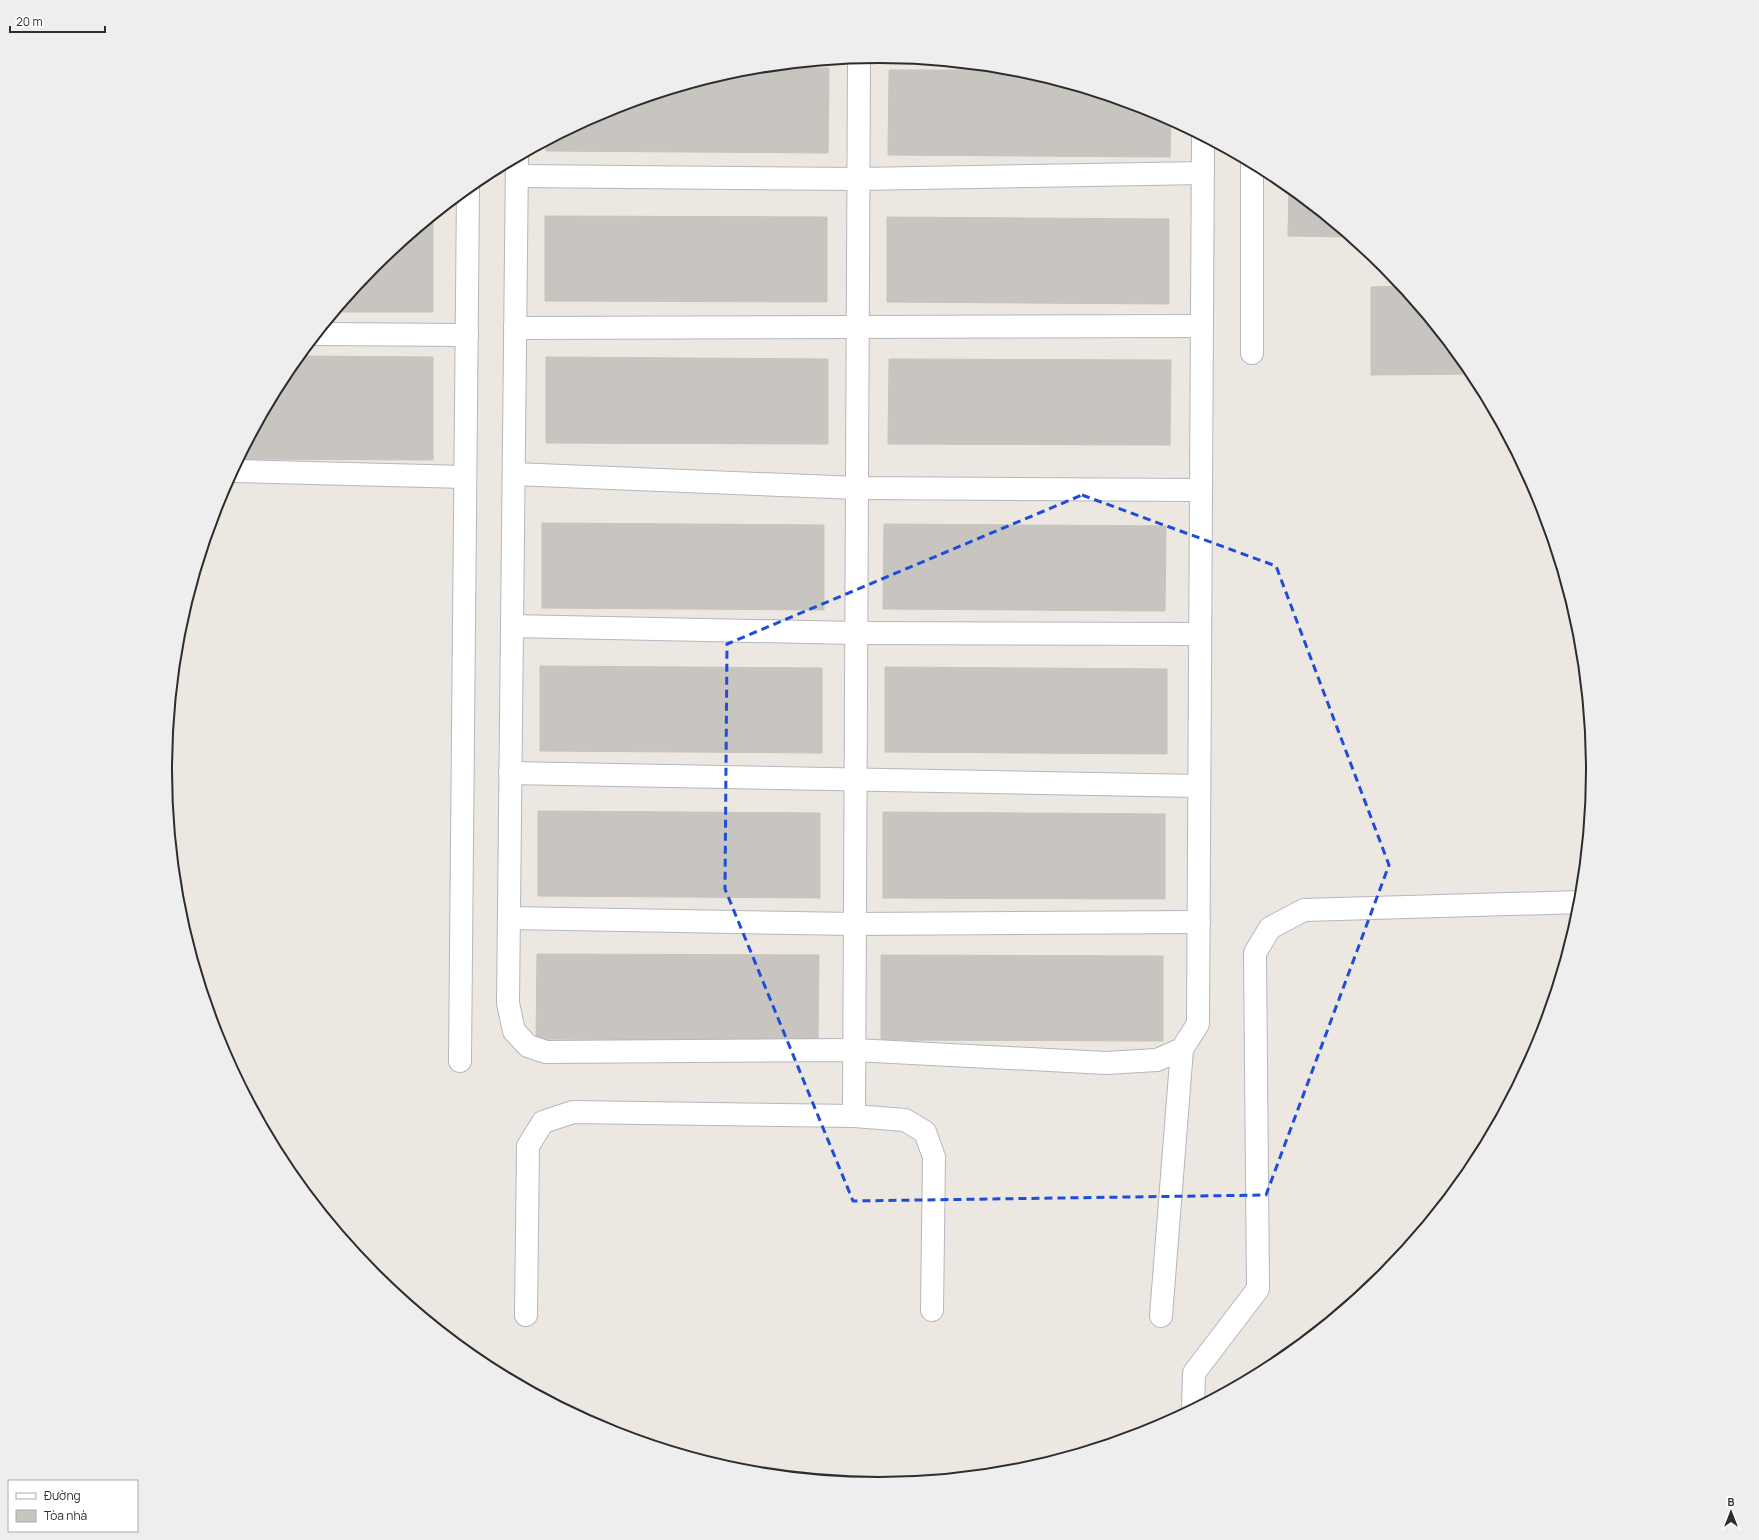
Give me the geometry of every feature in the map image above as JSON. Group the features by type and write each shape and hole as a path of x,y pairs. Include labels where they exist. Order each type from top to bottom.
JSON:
{"lane":[{"path":"854,1116 859,64"},
{"path":"1161,1316 1182,1049 1198,1024 1203,142"},
{"path":"1182,1049 1157,1060 1106,1063 854,1050 546,1052 528,1046 514,1031 508,1003 517,167 858,179 1203,173"},
{"path":"1252,170 1252,353"},
{"path":"460,1061 468,196"},
{"path":"515,328 1202,326"},
{"path":"324,334 467,334"},
{"path":"239,471 465,476"},
{"path":"514,474 857,488 1201,490"},
{"path":"512,626 856,633 1200,634"},
{"path":"510,773 1199,786"},
{"path":"1193,1403 1194,1373 1258,1289 1255,953 1270,928 1304,910 1574,902"},
{"path":"509,918 855,924 1199,922"},
{"path":"526,1315 528,1146 543,1122 572,1112 854,1116 905,1120 925,1132 934,1157 932,1310"}],"highlighted area":[{"path":"1082,495 1276,566 1389,865 1266,1195 853,1201 725,889 727,644"}],"building":[{"path":"829,68 828,153 546,151 546,147 609,117 652,101 697,87 787,69"},
{"path":"889,70 978,70 1017,77 1062,87 1107,101 1171,126 1170,157 888,155"},
{"path":"1289,194 1345,237 1288,236"},
{"path":"545,216 827,217 827,302 545,301"},
{"path":"887,217 1169,219 1169,304 887,302"},
{"path":"433,222 433,312 342,312 380,270 413,238"},
{"path":"1394,286 1411,304 1440,340 1465,374 1371,375 1371,287"},
{"path":"307,356 433,357 433,460 244,459 267,416"},
{"path":"546,357 828,359 828,444 546,443"},
{"path":"889,359 1171,360 1170,445 888,444"},
{"path":"542,523 824,525 824,610 542,608"},
{"path":"884,524 1166,526 1165,611 883,609"},
{"path":"540,666 822,668 822,753 540,751"},
{"path":"885,667 1167,669 1167,754 885,752"},
{"path":"538,811 820,813 820,898 538,896"},
{"path":"883,812 1165,814 1165,899 883,898"},
{"path":"537,954 819,955 818,1040 536,1039"},
{"path":"881,955 1163,956 1163,1041 881,1040"}]}
